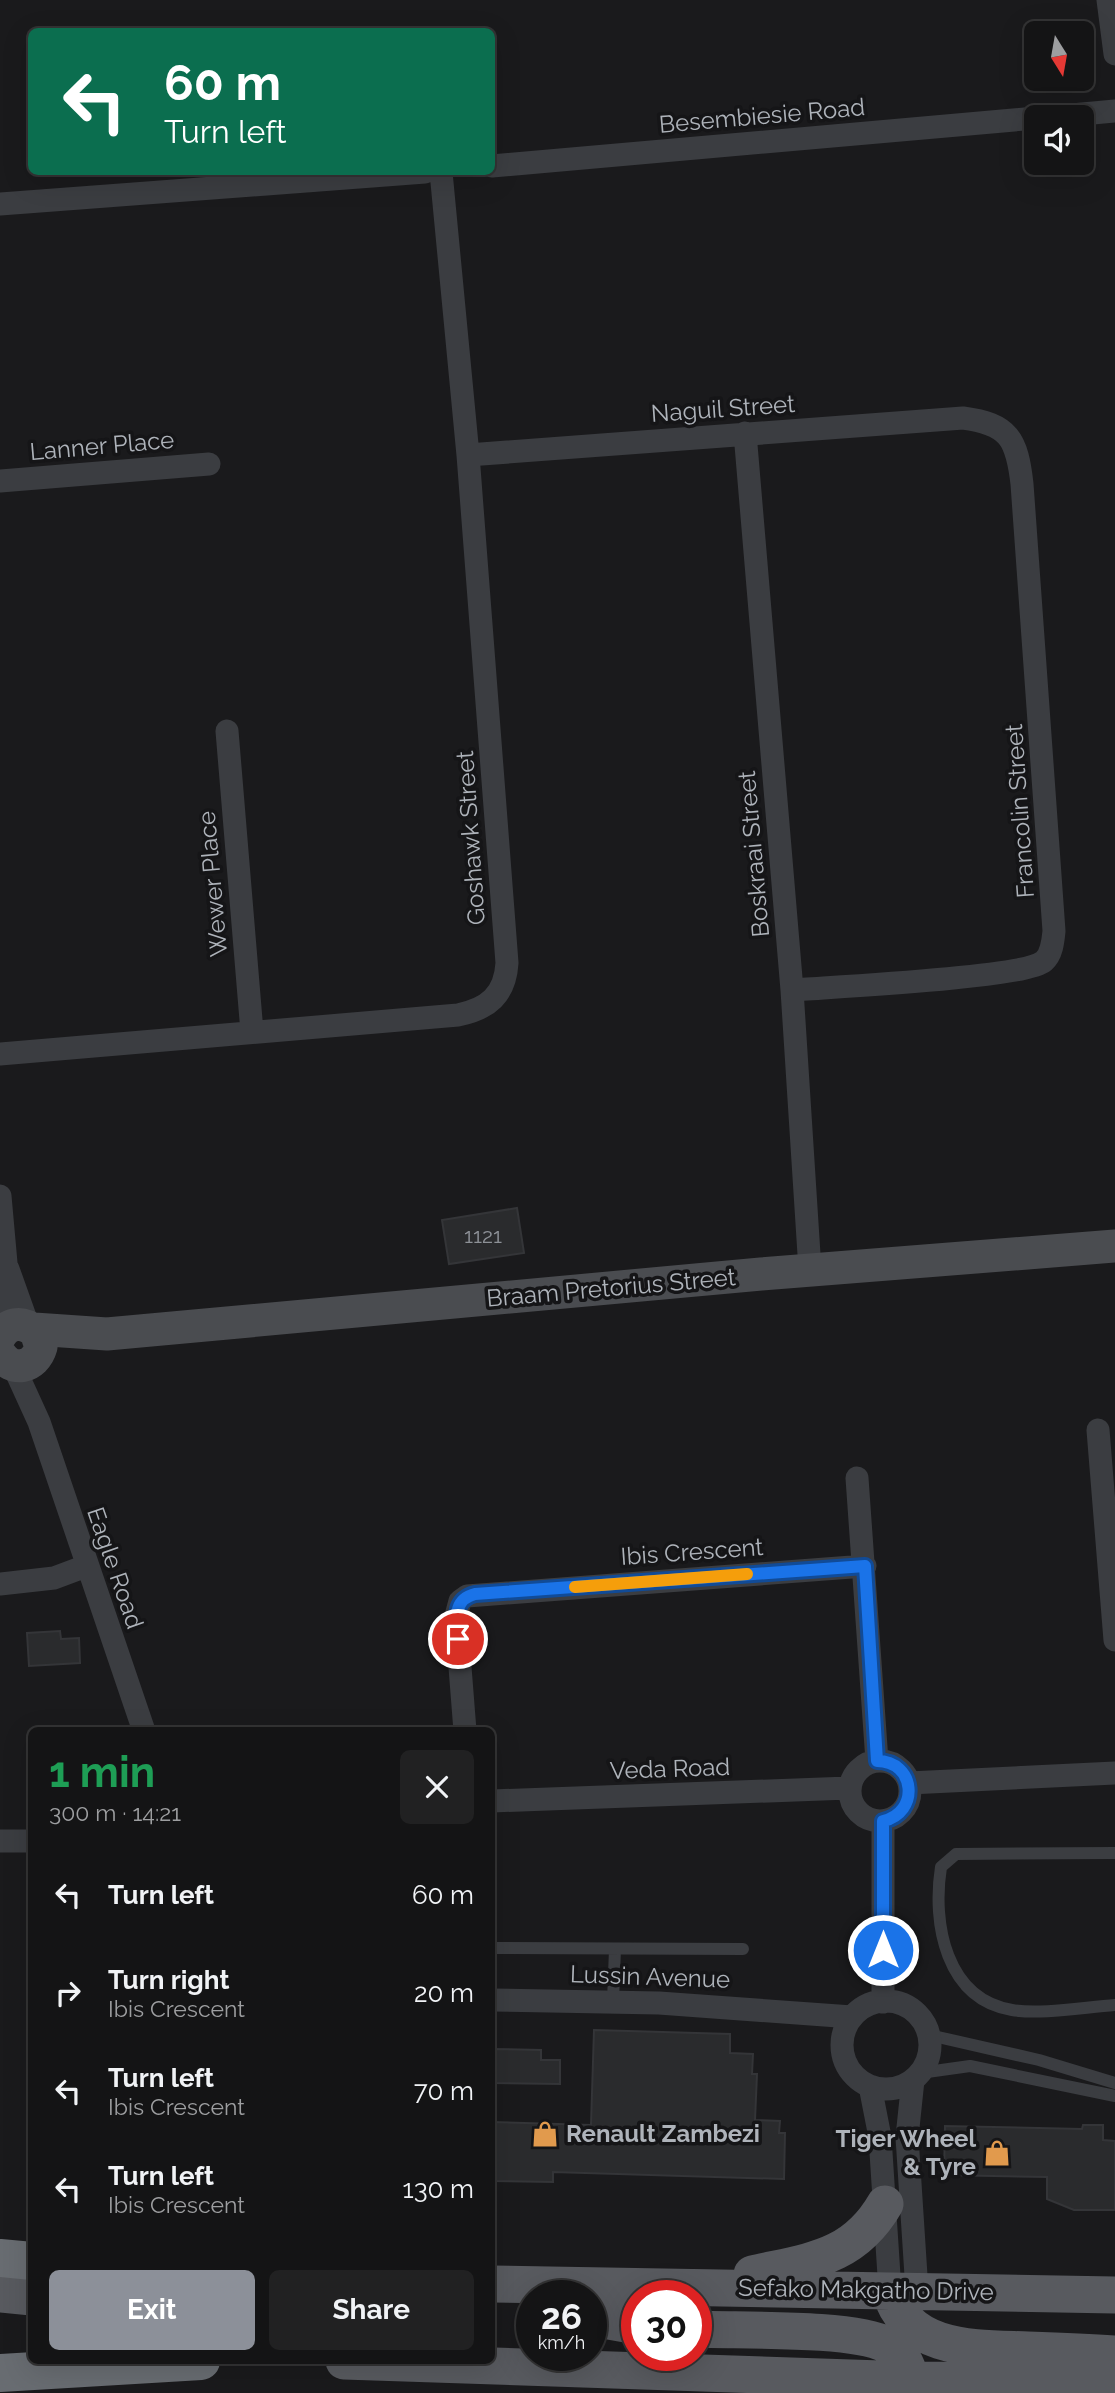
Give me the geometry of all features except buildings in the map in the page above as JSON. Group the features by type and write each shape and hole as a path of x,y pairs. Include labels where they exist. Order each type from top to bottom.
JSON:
{"highway":[{"path":"0,2258 28,2261"},
{"path":"0,2374 155,2364"}],"main road":[{"path":"712,2284 835,2253 862,2235 885,2204"},
{"name":"Sefako Makgatho Drive","path":"712,2287 1115,2295"},
{"path":"903,2291 897,2310 910,2324 947,2344 1115,2354"},
{"path":"0,2294 28,2297"},
{"path":"712,2330 842,2335 872,2339 901,2355 911,2386"},
{"path":"0,2358 28,2358"},
{"path":"412,2364 911,2386 1115,2382"}],"street":[{"path":"1108,0 1115,54"},
{"path":"1094,113 1115,111"},
{"name":"Besembiesie Road","path":"495,166 1024,119"},
{"path":"0,204 385,175"},
{"name":"Goshawk Street","path":"0,1055 472,1012 489,1005 505,981 507,963 468,455 441,175"},
{"name":"Naguil Street","path":"468,455 963,418 982,421"},
{"name":"Francolin Street","path":"792,990 1000,972 1038,965 1049,954 1054,931 1019,463 1016,450 1003,429 982,421"},
{"name":"Boskraai Street","path":"745,433 792,990 810,1270"},
{"name":"Lanner Place","path":"0,481 209,464"},
{"name":"Wewer Place","path":"227,731 252,1032"},
{"name":"Eagle Road","path":"0,1196 16,1348 86,1566 143,1727"},
{"name":"Braam Pretorius Street","path":"16,1348 107,1334 810,1270 1115,1247"},
{"path":"1098,1430 1112,1544 1115,1640"},
{"path":"857,1478 877,1761"},
{"path":"0,1584 54,1578 86,1566"},
{"name":"Ibis Crescent","path":"465,1727 456,1615 460,1601 467,1596 865,1566"},
{"path":"877,1761 897,1767 909,1783 910,1794 904,1810 883,1821 870,1820 860,1814 852,1804 849,1788 859,1770 877,1761"},
{"path":"909,1783 1115,1773"},
{"name":"Veda Road","path":"495,1801 849,1788"},
{"path":"883,1821 883,2002 898,2003 912,2010 923,2021 929,2035 929,2055 917,2076 907,2149 903,2291"},
{"path":"0,1841 28,1841"},
{"name":"Lussin Avenue","path":"495,2000 613,2001 747,2007 805,2016 852,2017 863,2008 883,2002"},
{"name":"Lussin Avenue","path":"805,2016 842,2043"},
{"path":"852,2017 842,2043 849,2069 870,2086 893,2089 917,2076"},
{"path":"870,2086 879,2124 885,2204 903,2291"}],"lane":[{"path":"1115,1853 956,1854 940,1867 938,1883 947,1958 970,1992 999,2007 1016,2011 1115,2005"},
{"path":"495,1948 743,1949"},
{"path":"613,2001 615,1949"},
{"path":"929,2035 1039,2060 1115,2083"},
{"path":"917,2076 970,2066 1115,2096"}],"slow traffic":[{"path":"575,1587 747,1574"}],"place":[{"name":"Renault Zambezi","path":"545,2134"},
{"name":"Tiger Wheel & Tyre","path":"997,2153"}],"route":[{"path":"458,1639 458,1606 463,1598 475,1594 865,1566 877,1761 891,1763 900,1769 909,1783 910,1794 901,1812 883,1821 883,1950"}]}
